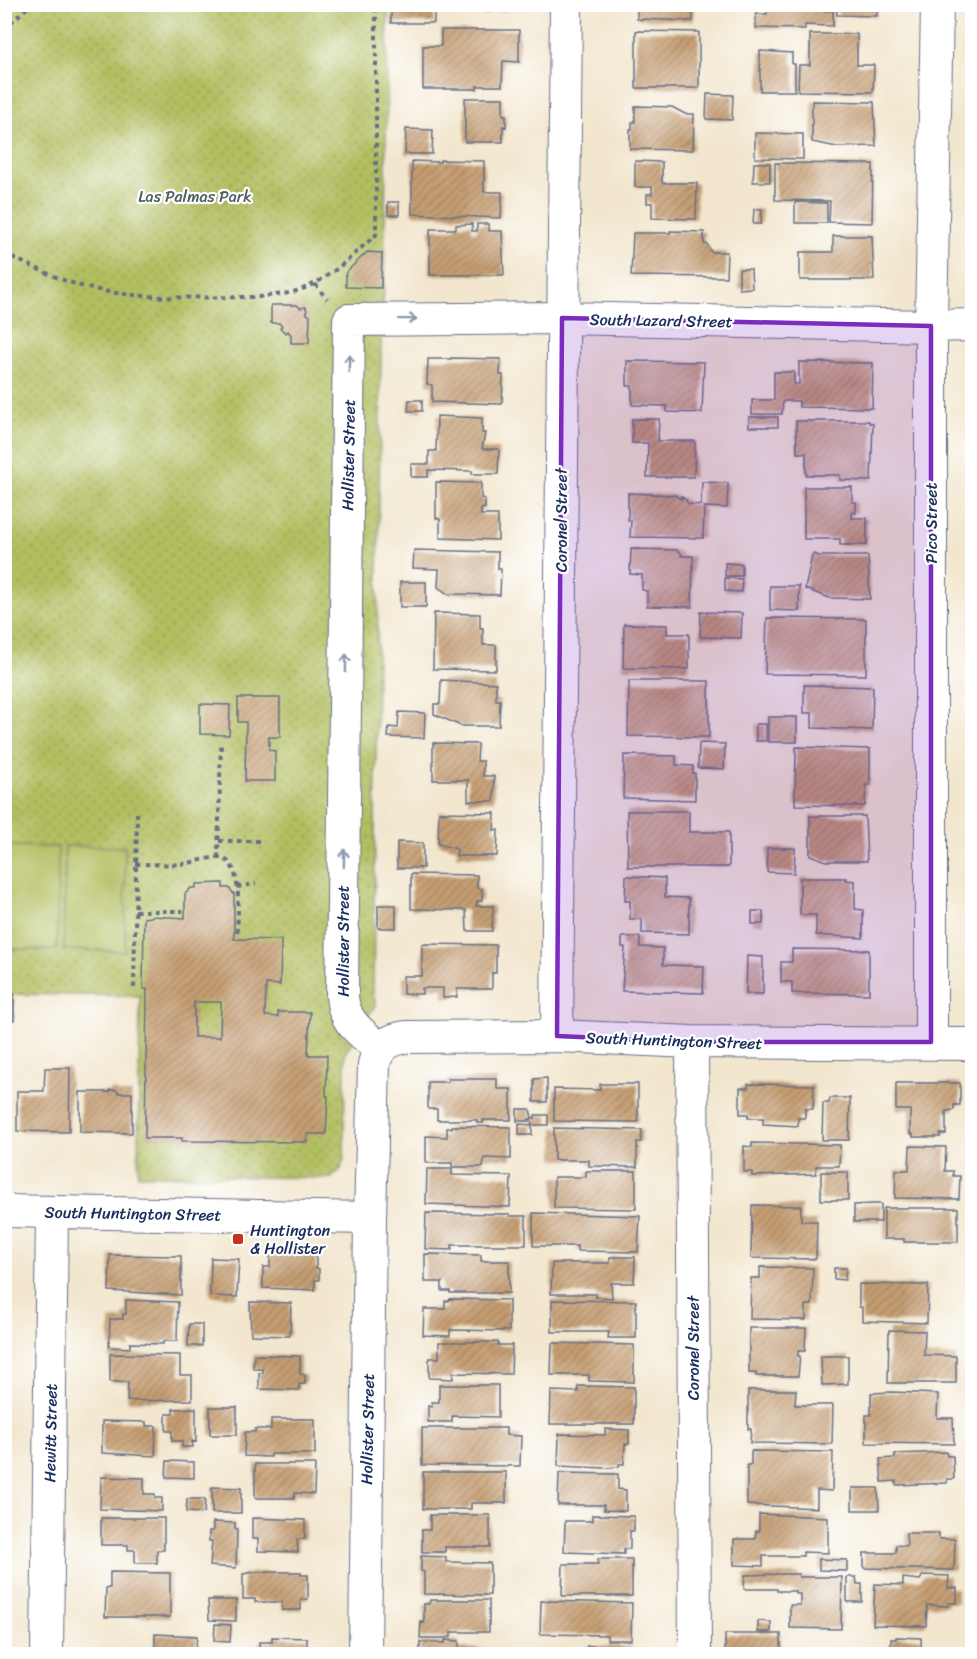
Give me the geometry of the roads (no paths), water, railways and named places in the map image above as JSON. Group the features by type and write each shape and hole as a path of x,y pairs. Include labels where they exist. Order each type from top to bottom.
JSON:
{"street":[{"name":"Coronel Street","path":"557,1036 566,4"},
{"name":"Pico Street","path":"931,1042 931,326 937,4"},
{"name":"South Lazard Street","path":"349,320 562,318 972,325"},
{"name":"Hollister Street","path":"349,320 342,996 349,1021 380,1049 374,1065 364,1654"},
{"name":"South Huntington Street","path":"380,1049 394,1040 407,1037 557,1036 692,1042 972,1044"},
{"name":"Coronel Street","path":"692,1042 695,1654"},
{"name":"South Huntington Street","path":"4,1211 370,1218"},
{"name":"Hewitt Street","path":"47,1654 52,1212"}],"place":[{"name":"Huntington & Hollister","path":"238,1239"}],"park label":[{"name":"Las Palmas Park","path":"195,196"}]}
